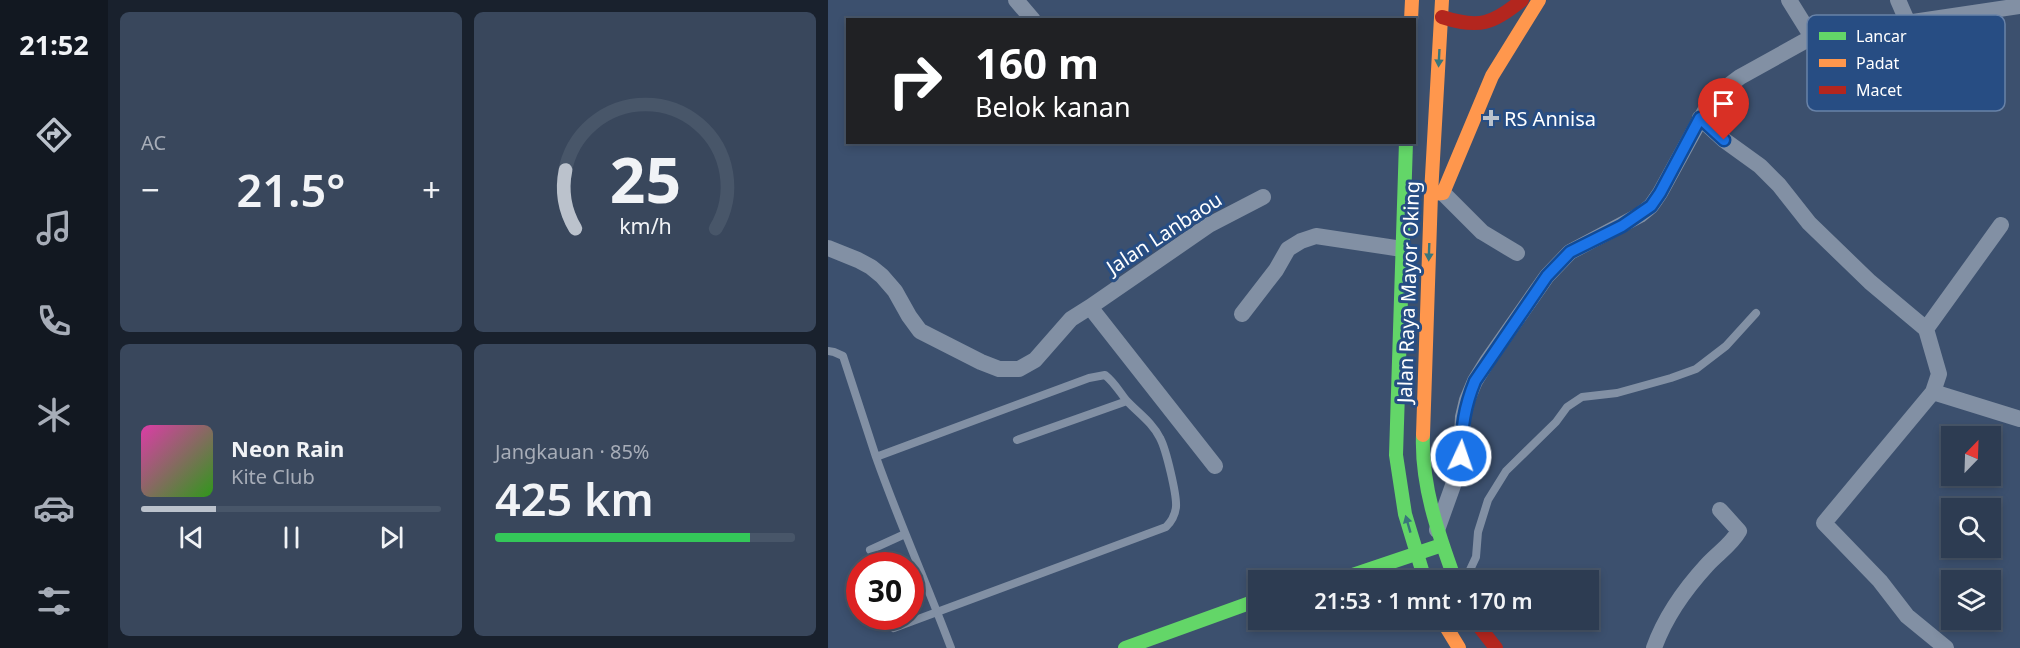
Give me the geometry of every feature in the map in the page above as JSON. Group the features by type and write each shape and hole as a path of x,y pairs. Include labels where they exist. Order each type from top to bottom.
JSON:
{"main road":[{"path":"1411,18 1412,0"},
{"name":"Jalan Raya Mayor Oking","path":"1442,0 1437,193 1422,451 1429,498 1439,538 1453,570"},
{"path":"1442,17 1462,24 1484,24 1503,16 1522,0"},
{"path":"1437,193 1492,76 1539,0"},
{"name":"Jalan Raya Mayor Oking","path":"1406,144 1396,455 1405,514 1422,570"},
{"path":"1367,570 1417,553 1439,538"},
{"path":"1125,648 1248,604"},
{"path":"1448,630 1457,647"},
{"path":"1482,630 1496,648"}],"street":[{"path":"1016,0 1031,18"},
{"path":"1790,0 1807,29"},
{"path":"1898,0 1905,15"},
{"path":"1961,15 2020,6"},
{"path":"1439,538 1461,456 1463,417 1467,400 1488,360 1547,276 1570,252 1622,226 1651,206 1712,98 1725,87 1807,40"},
{"path":"1700,118 1724,140 1760,166 1779,185 1809,223 1870,282 1926,329 1939,374 1933,392 1824,523 1880,580 1907,616 1946,648"},
{"path":"1437,193 1482,232 1516,253"},
{"name":"Jalan Lanbaou","path":"828,248 858,260 882,276 895,291 920,331 999,369 1019,369 1035,360 1071,319 1209,225 1263,197"},
{"path":"1926,329 2001,225"},
{"path":"1242,315 1276,270 1288,249 1301,241 1316,236 1402,249"},
{"path":"1090,307 1215,466"},
{"path":"1933,392 2020,419"},
{"path":"1654,648 1684,592 1708,563 1734,540 1739,531 1720,510"}],"lane":[{"path":"1470,570 1476,557 1478,532 1488,500 1506,471 1556,422 1567,407 1582,398 1617,393 1696,369 1726,346 1756,313"},
{"path":"828,351 843,356 876,458 904,534 951,648"},
{"path":"876,458 1105,375 1151,424 1161,439 1176,495 1172,522 1166,527 924,618"},
{"path":"1017,440 1127,401"},
{"path":"870,549 904,534"}],"traffic: fast":[{"path":"1406,144 1396,455 1405,514 1422,570"},
{"path":"1423,435 1428,490 1437,527 1452,570"},
{"path":"1368,570 1436,547"},
{"path":"1125,648 1248,604"}],"traffic: slow":[{"path":"1411,18 1412,0"},
{"path":"1423,435 1431,194 1442,0"},
{"path":"1431,194 1443,193 1492,76 1539,0"},
{"path":"1448,630 1459,648"}],"traffic: jam":[{"path":"1442,17 1466,23 1485,22 1494,19 1522,0"},
{"path":"1482,630 1496,648"}],"place":[{"name":"RS Annisa","path":"1491,118"}],"route":[{"path":"1461,456 1463,417 1475,381 1547,276 1570,252 1622,226 1651,206 1700,118 1724,140"}]}
